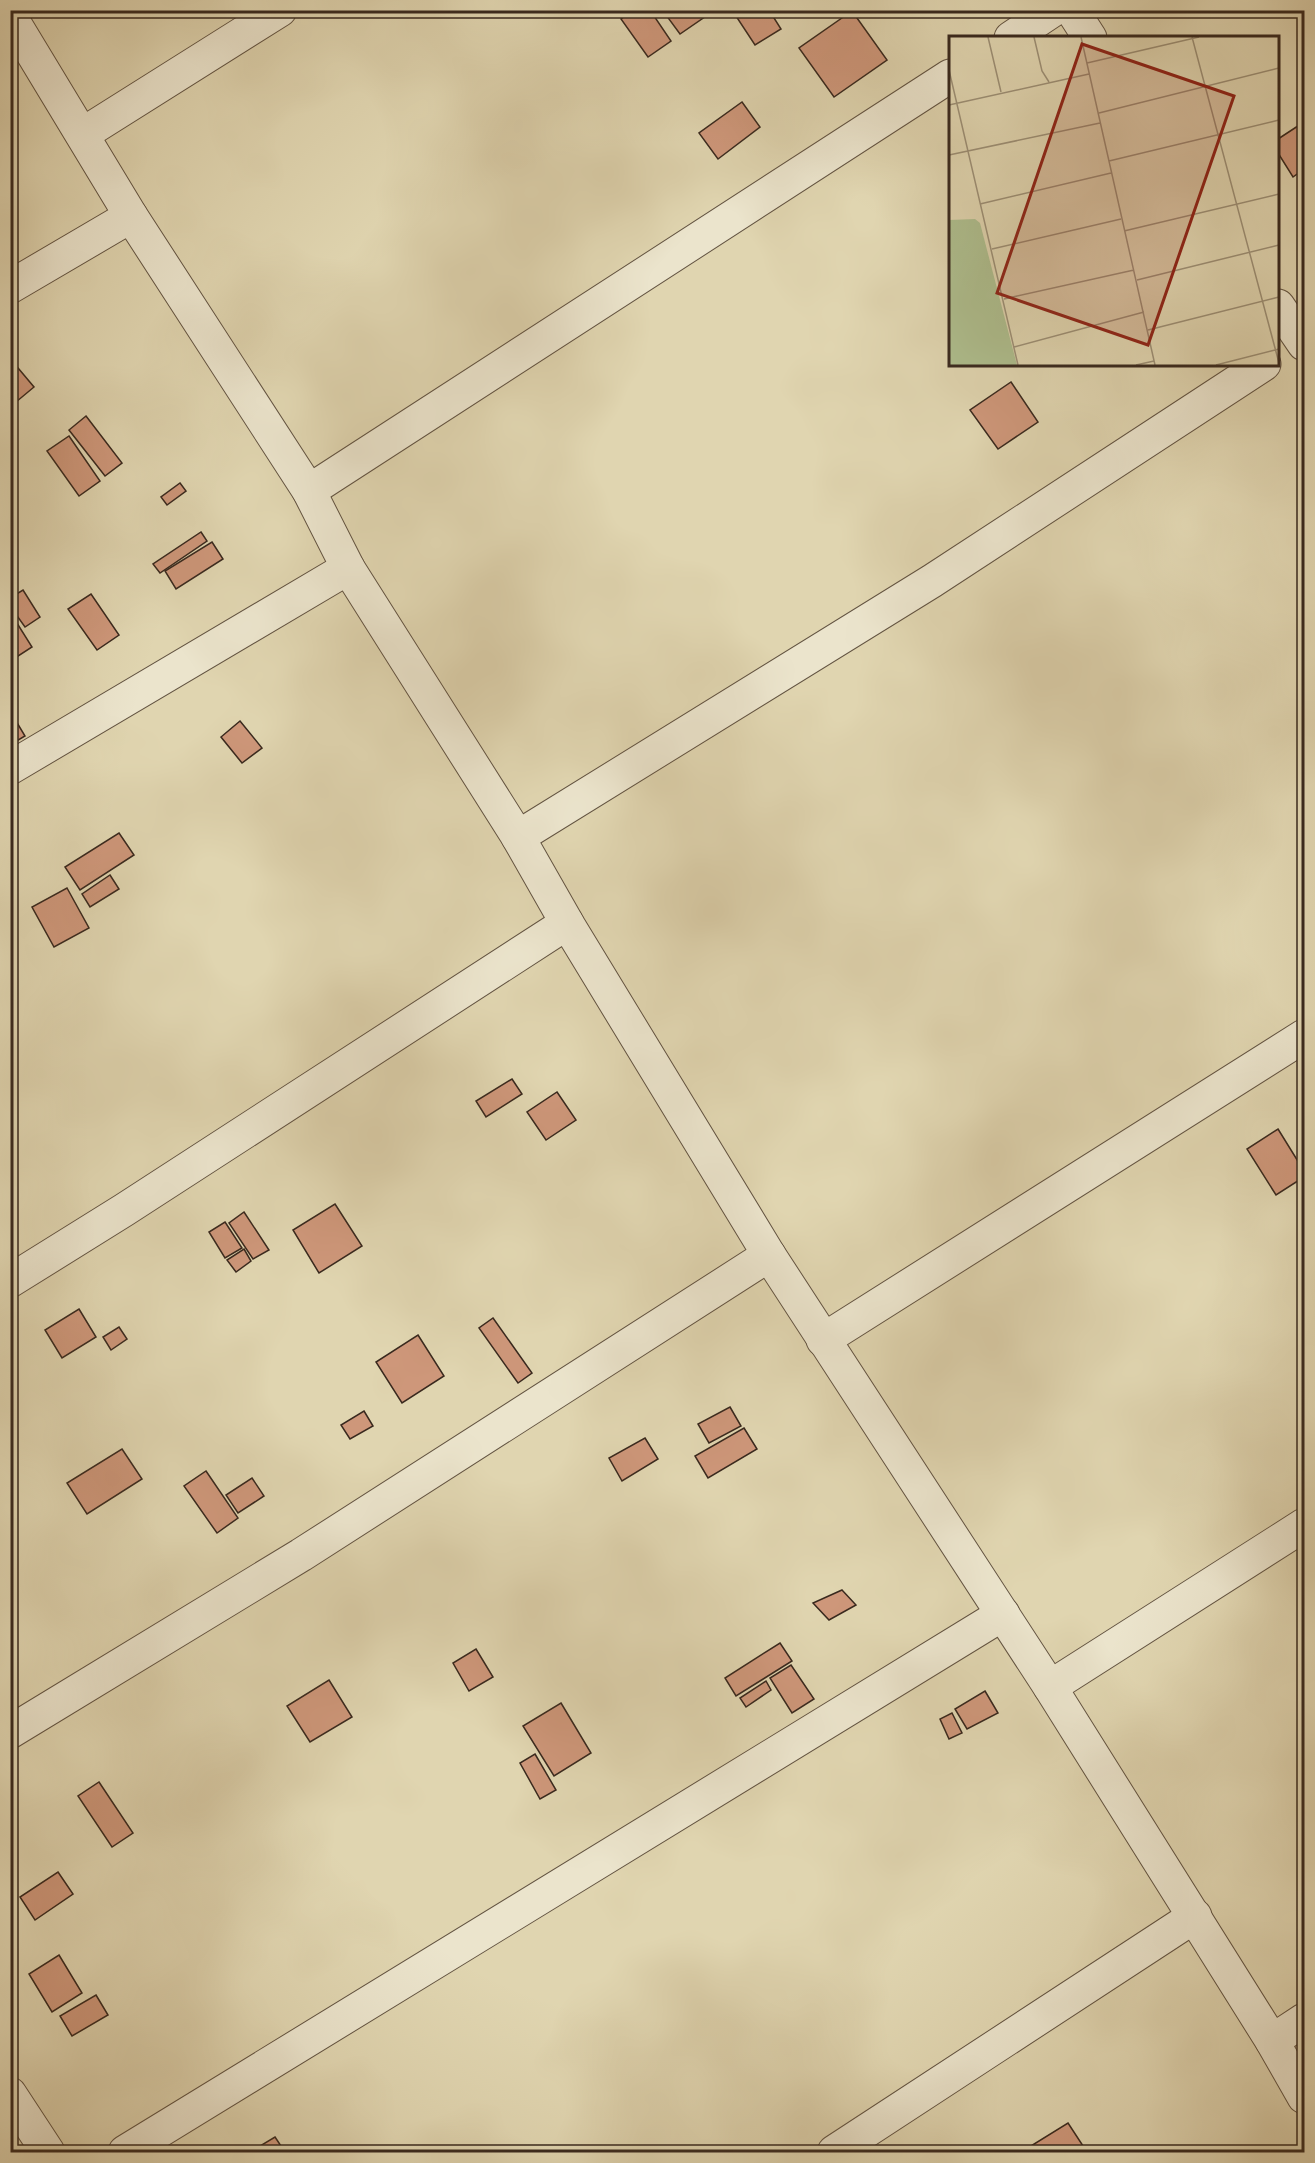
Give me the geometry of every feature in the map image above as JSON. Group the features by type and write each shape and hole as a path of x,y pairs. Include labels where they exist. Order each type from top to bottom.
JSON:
{"street":[{"path":"82,134 280,10"},
{"path":"1014,36 1053,10"},
{"path":"1072,10 1089,36"},
{"path":"10,16 131,216 309,491 348,568 518,837 567,923 769,1255 1050,1687 1195,1916 1305,2097"},
{"path":"309,491 949,77"},
{"path":"10,286 131,216"},
{"path":"1279,308 1297,345"},
{"path":"518,837 932,582 1261,366"},
{"path":"10,768 348,568"},
{"path":"10,1281 567,923"},
{"path":"823,1340 1305,1036"},
{"path":"10,1732 301,1555 769,1255"},
{"path":"1050,1687 1305,1525"},
{"path":"125,2152 1003,1614"},
{"path":"834,2152 1195,1916"},
{"path":"1272,2041 1305,2020"},
{"path":"10,2094 48,2152"}],"building":[{"path":"634,10 650,10 671,41 648,57 621,19"},
{"path":"673,10 706,10 709,14 680,34 666,15"},
{"path":"732,10 769,10 781,29 755,45"},
{"path":"852,11 887,60 834,97 799,48"},
{"path":"742,102 760,127 718,159 699,133"},
{"path":"1304,122 1304,169 1293,177 1279,155 1279,138"},
{"path":"13,362 34,387 10,407 10,364"},
{"path":"1011,382 1038,422 998,449 970,410"},
{"path":"86,416 122,463 105,476 69,430"},
{"path":"69,436 100,481 79,496 47,451"},
{"path":"180,483 186,491 167,505 161,497"},
{"path":"201,532 207,541 160,573 153,564"},
{"path":"212,542 223,559 176,589 165,571"},
{"path":"23,590 40,617 25,627 10,606 10,598"},
{"path":"91,594 119,635 97,650 68,609"},
{"path":"10,612 32,647 12,660 10,657"},
{"path":"10,711 25,736 10,745"},
{"path":"240,721 262,748 242,763 221,737"},
{"path":"119,833 134,855 80,890 65,867"},
{"path":"110,875 119,889 90,907 82,894"},
{"path":"67,888 89,928 54,947 32,907"},
{"path":"512,1079 522,1094 486,1117 476,1101"},
{"path":"557,1092 576,1120 546,1140 527,1112"},
{"path":"1278,1129 1304,1171 1304,1177 1276,1195 1247,1149"},
{"path":"335,1204 362,1246 319,1273 293,1230"},
{"path":"244,1212 269,1250 253,1259 229,1223"},
{"path":"225,1222 242,1248 225,1258 209,1232"},
{"path":"244,1249 251,1261 236,1272 227,1260"},
{"path":"79,1309 96,1337 62,1358 45,1330"},
{"path":"493,1318 532,1373 518,1383 479,1328"},
{"path":"119,1327 127,1339 111,1350 103,1337"},
{"path":"418,1335 444,1376 402,1403 376,1362"},
{"path":"730,1407 741,1426 709,1443 698,1424"},
{"path":"364,1411 373,1426 350,1439 341,1425"},
{"path":"744,1428 757,1449 708,1478 695,1456"},
{"path":"645,1438 658,1459 622,1481 609,1458"},
{"path":"122,1449 142,1479 87,1514 67,1483"},
{"path":"206,1471 238,1518 217,1533 184,1486"},
{"path":"252,1478 264,1496 238,1513 226,1495"},
{"path":"842,1590 856,1605 829,1620 813,1603"},
{"path":"780,1643 792,1661 736,1696 725,1678"},
{"path":"476,1649 493,1677 469,1691 453,1663"},
{"path":"791,1665 814,1699 792,1713 770,1678"},
{"path":"329,1680 352,1717 310,1742 287,1706"},
{"path":"766,1681 771,1690 746,1707 740,1698"},
{"path":"985,1691 998,1713 967,1729 955,1709"},
{"path":"561,1703 591,1753 554,1776 523,1726"},
{"path":"952,1713 962,1733 949,1739 940,1719"},
{"path":"535,1754 556,1790 540,1799 520,1763"},
{"path":"99,1782 133,1833 112,1847 78,1796"},
{"path":"58,1872 73,1894 35,1920 20,1897"},
{"path":"59,1955 82,1993 52,2012 29,1974"},
{"path":"96,1995 108,2015 72,2036 60,2016"},
{"path":"1068,2123 1087,2152 1028,2152 1026,2149"},
{"path":"275,2137 285,2152 250,2152"}]}
